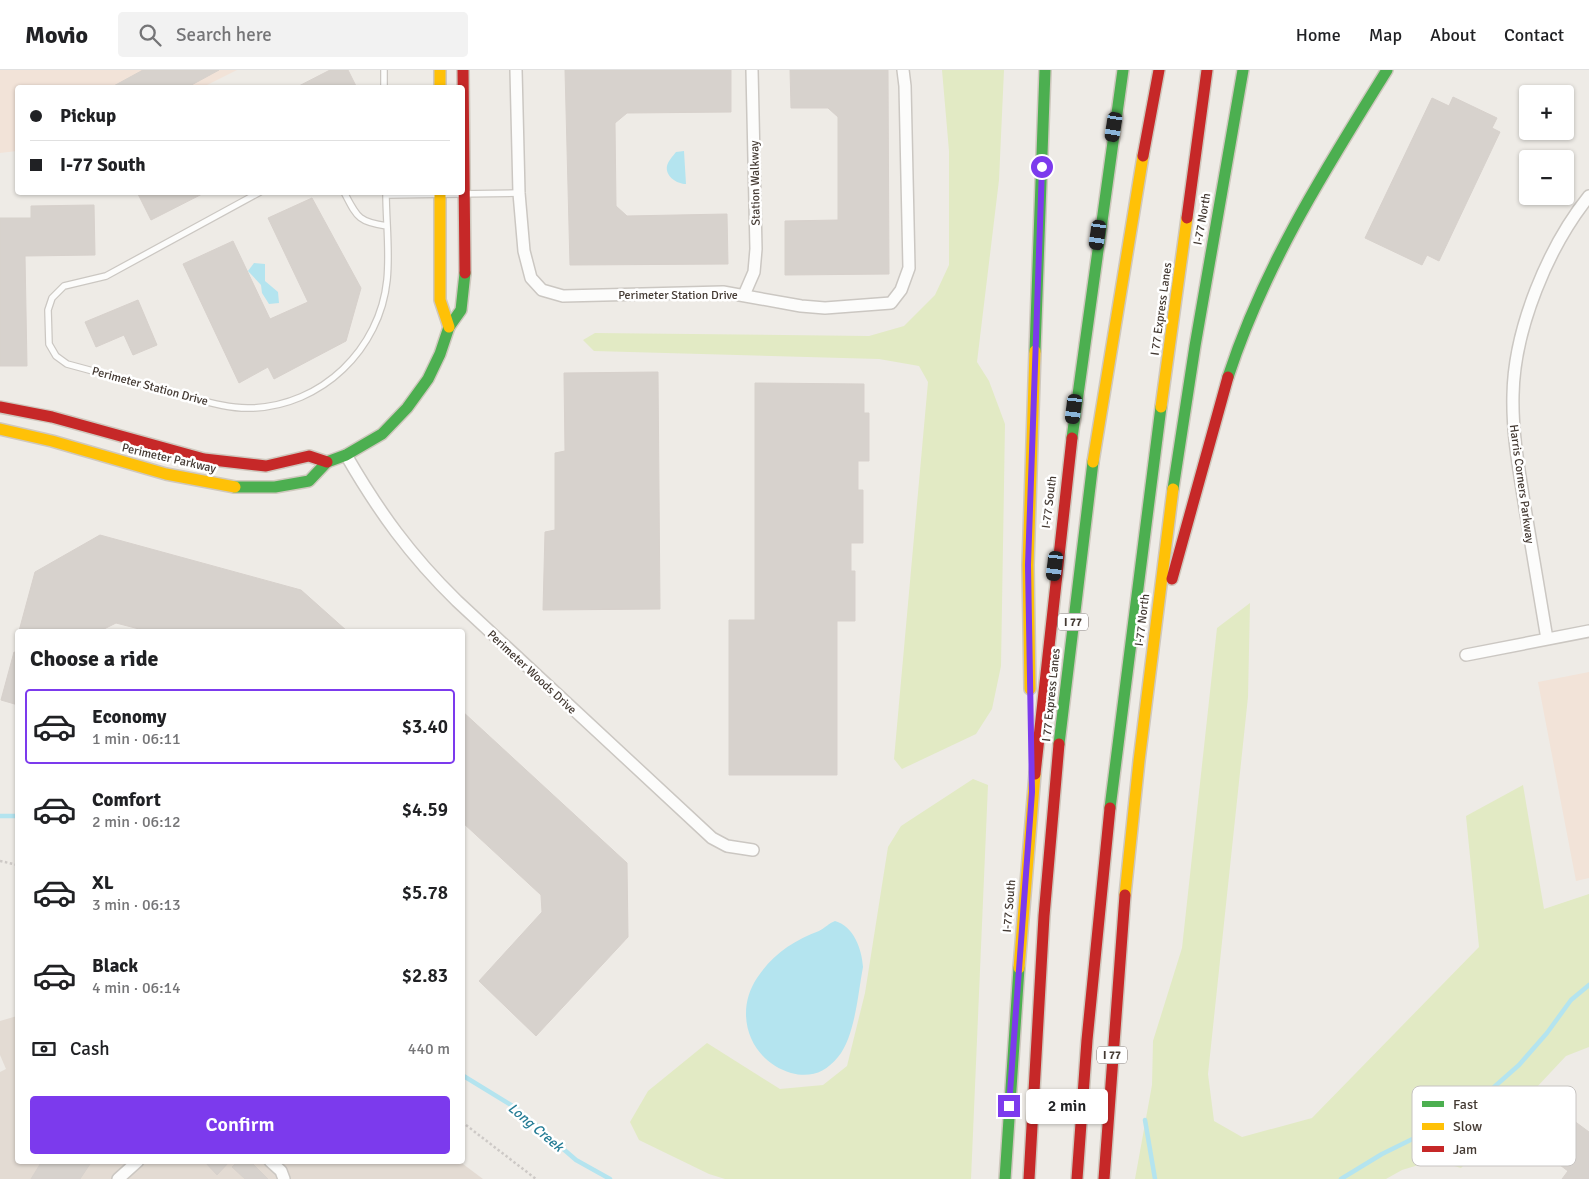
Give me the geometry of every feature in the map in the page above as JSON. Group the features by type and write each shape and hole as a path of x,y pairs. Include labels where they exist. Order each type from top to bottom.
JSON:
{"main road":[{"path":"440,70 440,85"},
{"name":"Perimeter Parkway","path":"463,70 463,85"},
{"path":"1032,792 1028,565 1045,70"},
{"name":"I-77 South","path":"1005,1179 1032,792 1068,460 1123,70"},
{"name":"I 77 Express Lanes","path":"1029,1179 1046,896 1076,596 1090,482 1119,293 1159,70"},
{"name":"I 77 Express Lanes","path":"1077,1179 1098,929 1127,666 1207,70"},
{"name":"I-77 North","path":"1104,1179 1121,932 1149,669 1185,408 1243,70"},
{"path":"1149,669 1208,442 1246,327 1264,284 1299,215 1387,70"},
{"path":"440,195 440,300 449,327"},
{"name":"Perimeter Parkway","path":"0,429 52,441 166,474 240,488 275,487 309,480 327,462 346,455 382,434 407,408 428,379 440,354 449,327 460,310 466,260 464,195"},
{"name":"Perimeter Parkway","path":"0,407 52,417 204,459 266,466 309,456 327,462"}],"street":[{"name":"Perimeter Station Drive","path":"516,70 519,193 524,251 531,278 542,290 563,296 694,292 744,295 801,306 825,308 891,303 902,290 909,268 905,86 903,70"},
{"name":"Station Walkway","path":"744,295 754,272 756,248 752,70"},
{"name":"Harris Corners Parkway","path":"1547,639 1513,436 1512,393 1527,314 1543,273 1574,216 1589,196"},
{"name":"Perimeter Woods Drive","path":"346,455 378,508 401,541 424,568 457,601 712,838 727,846 753,850"},
{"path":"1466,655 1589,631"},
{"path":"118,1179 135,1164"},
{"path":"273,1164 281,1172 284,1179"}],"lane":[{"path":"384,70 384,85"},
{"path":"465,194 519,193"},
{"name":"Perimeter Station Drive","path":"254,195 106,276 64,286 52,298 48,310 49,344 56,356 67,364 221,405 252,408 297,399 338,376 343,371 359,354 381,313 388,279 386,195"},
{"path":"346,195 357,217 368,224 386,226"}],"path":[{"path":"0,861 15,864"},
{"path":"465,1124 536,1179"}],"shaded area":[{"path":"0,70 237,70 207,85 15,85 15,151 0,153"},
{"path":"1589,672 1589,878 1576,881 1538,682"},
{"path":"15,1017 15,1164 463,1164 483,1179 0,1179 0,1072 6,1069 0,1055 0,1021"}],"green space":[{"path":"942,70 1004,70 999,180 977,362 989,381 1005,424 1001,666 992,709 976,734 902,769 894,759 928,382 919,366 879,359 594,351 583,340 595,333 869,336 904,326 935,295 949,265 949,151"},
{"path":"1250,603 1248,697 1208,1074 1214,1121 1242,1137 1312,1118 1479,947 1466,816 1523,785 1544,909 1589,894 1589,1047 1566,1056 1538,1086 1412,1086 1412,1166 1415,1166 1402,1170 1386,1179 1135,1179 1152,1085 1153,1041 1182,948 1217,628"},
{"path":"973,779 988,785 971,1179 725,1179 709,1174 639,1140 630,1122 648,1091 707,1043 780,1089 823,1085 847,1066 865,993 888,847 901,826"}],"water":[{"path":"684,151 686,184 672,179 667,170 668,162 676,152"},
{"path":"254,263 265,264 265,281 278,292 279,303 269,304 262,293 261,285 248,271"},
{"path":"835,921 842,924 852,933 859,946 862,960 863,967 852,1027 844,1048 828,1067 817,1073 805,1075 791,1073 777,1067 765,1058 756,1047 746,1021 746,1006 750,992 763,970 784,949"}],"building":[{"path":"143,70 219,70 192,85 116,85"},
{"path":"330,70 348,70 356,85 301,85"},
{"path":"565,70 731,70 731,112 627,113 615,123 616,206 627,216 727,214 728,264 570,265"},
{"path":"790,70 888,70 889,274 785,275 785,221 838,220 838,117 828,108 791,108"},
{"path":"1453,97 1497,118 1492,128 1500,132 1439,261 1427,255 1422,265 1365,238 1432,98 1449,106"},
{"path":"138,195 200,195 151,220"},
{"path":"312,198 361,288 346,341 274,379 268,367 239,383 183,264 233,241 270,319 308,302 268,218"},
{"path":"94,205 95,255 25,256 27,366 0,366 0,218 31,218 31,206"},
{"path":"138,300 157,345 133,355 124,335 96,347 85,322"},
{"path":"658,372 660,609 543,610 545,532 555,530 555,453 565,451 564,373"},
{"path":"755,383 864,384 864,413 869,413 869,461 858,461 858,490 863,490 863,543 851,543 851,571 855,571 855,621 837,621 837,775 729,775 729,620 755,620"},
{"path":"100,535 301,590 345,629 139,629 116,623 104,629 20,629 35,572"},
{"path":"14,652 15,652 15,704 1,700"},
{"path":"465,714 627,863 628,937 536,1036 479,981 542,912 541,895 465,825"},
{"path":"1576,1122 1589,1132 1589,1179 1562,1179 1568,1171 1561,1166 1576,1166"},
{"path":"40,1164 90,1164 80,1179 31,1179"},
{"path":"207,1164 227,1164 217,1175"},
{"path":"235,1164 253,1164 268,1179 245,1179 232,1167"}],"waterway":[{"name":"Long Creek","path":"0,816 15,816"},
{"path":"1495,1086 1519,1065 1547,1033 1571,1000 1589,985"},
{"name":"Long Creek","path":"465,1077 516,1108 576,1160 610,1179"},
{"path":"1145,1120 1155,1179"},
{"path":"1341,1179 1382,1154 1412,1139"}],"traffic: fast":[{"path":"1035,351 1045,70"},
{"path":"1072,438 1123,70"},
{"path":"1173,489 1195,346 1243,70"},
{"path":"1228,377 1243,335 1278,257 1319,181 1387,70"},
{"path":"235,487 275,487 309,481 327,462 346,455 382,434 407,408 428,379 440,354 449,327 461,310 465,273"},
{"path":"1110,808 1161,407"},
{"path":"1059,744 1093,462"},
{"path":"1005,1179 1019,968"}],"traffic: slow":[{"path":"440,70 440,85"},
{"path":"1093,462 1143,156"},
{"path":"440,195 440,300 449,327"},
{"path":"1161,407 1187,218"},
{"path":"1030,689 1028,565 1035,351"},
{"path":"0,429 52,441 166,474 235,487"},
{"path":"1125,895 1139,761 1173,489"},
{"path":"1019,968 1035,774"}],"traffic: jam":[{"path":"463,70 463,85"},
{"path":"1143,156 1159,70"},
{"path":"1187,218 1207,70"},
{"path":"464,195 465,273"},
{"path":"1172,579 1228,377"},
{"path":"0,407 52,417 204,459 266,466 309,456 327,462"},
{"path":"1035,774 1072,438"},
{"path":"1029,1179 1044,916 1059,744"},
{"path":"1077,1179 1087,1040 1110,808"},
{"path":"1104,1179 1125,895"}],"route":[{"path":"1009,1106 1032,792 1028,565 1042,167"}]}
